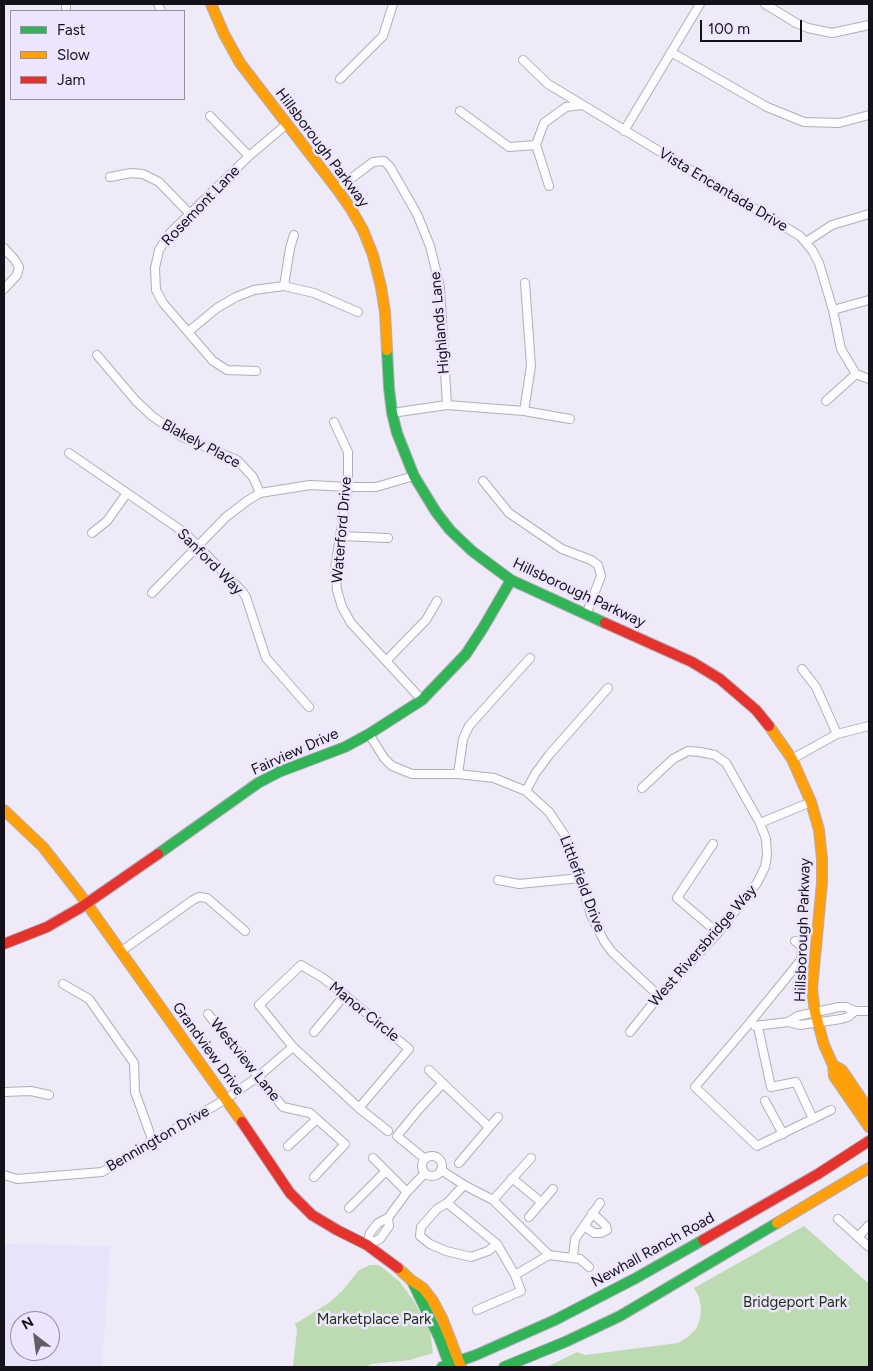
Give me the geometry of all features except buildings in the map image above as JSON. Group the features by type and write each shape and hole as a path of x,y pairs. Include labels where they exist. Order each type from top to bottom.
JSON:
{"street":[{"name":"Hillsborough Parkway","path":"211,4 224,34 240,63 337,189 363,230 373,256 381,287 385,312 389,388 397,434 414,476 436,512 450,530 472,551 511,580 692,662 720,679 756,710 777,736 792,759 811,802 819,830 822,859 822,883 812,989 816,1017 824,1045 833,1065 834,1076 869,1127"},
{"path":"340,79 383,36 393,4"},
{"path":"624,130 700,4"},
{"path":"765,4 796,23 808,28 832,33 869,25"},
{"path":"671,52 768,107 804,122 839,123 869,115"},
{"name":"Vista Encantada Drive","path":"523,60 548,84 582,106 800,236 812,250 819,263 842,349 856,374"},
{"path":"549,186 536,145 544,123 566,107 582,106"},
{"path":"460,111 509,147 536,145"},
{"path":"210,116 250,156"},
{"name":"Rosemont Lane","path":"256,371 227,370 213,361 164,303 156,290 154,268 159,250 170,233 250,156 287,124"},
{"name":"Highlands Lane","path":"337,189 373,162 384,161 390,167 417,214 430,246 440,288 446,404"},
{"path":"110,176 131,173 143,174 159,182 190,214"},
{"path":"806,242 832,225 869,214"},
{"path":"284,286 294,235"},
{"path":"4,248 19,267 17,275 4,290"},
{"path":"524,411 532,366 525,283"},
{"path":"188,332 217,308 236,297 254,290 284,286 314,293 358,312"},
{"path":"833,310 869,300"},
{"name":"Blakely Place","path":"97,355 136,401 152,416 182,437 237,460 253,477 260,493"},
{"path":"826,401 856,374 869,379"},
{"path":"392,413 446,404 524,411 570,419"},
{"name":"Waterford Drive","path":"334,422 348,452 348,487 336,568 336,590 350,622 422,700"},
{"name":"Sanford Way","path":"69,453 185,533 242,591 246,597 266,658 308,707"},
{"path":"152,593 226,517 260,493 310,485 376,487 414,476"},
{"path":"483,481 509,513 562,549 591,560 598,565 601,576 586,614"},
{"path":"92,533 107,522 127,493"},
{"path":"341,536 388,538"},
{"name":"Fairview Drive","path":"4,944 47,928 258,783 279,772 345,747 422,700 466,654 511,580"},
{"path":"386,661 426,620 437,601"},
{"path":"458,774 463,739 470,726 530,658"},
{"path":"802,669 816,687 837,734"},
{"path":"526,791 535,774 549,755 608,688"},
{"path":"792,759 837,734 869,726"},
{"name":"Littlefield Drive","path":"369,734 384,758 392,766 412,774 458,774 494,778 526,791 548,812 564,834 591,915 604,941 612,952 660,996"},
{"path":"642,788 672,759 688,752 700,752 715,755 726,763 760,823 811,802"},
{"name":"Grandview Drive","path":"4,810 43,847 86,903 226,1099 290,1194 312,1215 367,1245 393,1263 411,1280 423,1288 442,1318 452,1366"},
{"name":"West Riversbridge Way","path":"630,1032 718,933 758,883 765,867 767,855 766,839 760,823"},
{"path":"713,844 676,898 718,933"},
{"path":"498,880 519,884 580,878"},
{"path":"120,952 199,897 207,898 245,931"},
{"path":"795,941 802,947 801,960 695,1087 758,1146 830,1110"},
{"name":"Manor Circle","path":"293,1047 259,1005 301,965 345,995 409,1049 359,1108"},
{"path":"63,984 89,999 134,1063 135,1092 153,1142"},
{"path":"314,1032 345,995"},
{"path":"748,1025 758,1026 788,1022 800,1025 816,1017 841,1019 848,1017 855,1011 869,1010"},
{"name":"Westview Lane","path":"208,1014 283,1107 310,1113 345,1144 314,1177"},
{"path":"758,1026 771,1087 796,1082 813,1119"},
{"path":"293,1047 359,1108 388,1131"},
{"name":"Bennington Drive","path":"4,1175 17,1179 102,1172 226,1099 259,1076 293,1047"},
{"name":"Hillsborough Parkway","path":"833,1065 842,1070 869,1110"},
{"path":"429,1070 489,1126"},
{"path":"425,1159 397,1136 419,1108 443,1083"},
{"path":"4,1092 32,1091 49,1095"},
{"path":"765,1101 783,1134"},
{"path":"459,1163 498,1117"},
{"path":"288,1146 317,1119"},
{"name":"Newhall Ranch Road","path":"452,1366 555,1320 629,1282 818,1174 869,1141"},
{"path":"431,1156 437,1157 442,1164 440,1170 434,1175 425,1173 422,1164 425,1159 431,1156"},
{"path":"372,1158 407,1192"},
{"path":"493,1200 531,1158"},
{"path":"504,1367 565,1342 620,1316 869,1168"},
{"path":"440,1170 493,1200 548,1255"},
{"path":"349,1208 386,1171"},
{"path":"367,1245 380,1239 389,1226 388,1218 407,1192 425,1173"},
{"path":"512,1178 540,1202"},
{"path":"464,1185 447,1204 437,1210 421,1227 420,1236 430,1244 446,1251 471,1258 488,1252 496,1244"},
{"path":"528,1216 552,1188"},
{"path":"572,1257 575,1240 600,1202"},
{"path":"447,1204 496,1244 515,1275 521,1291 478,1310"},
{"path":"584,1226 594,1233 601,1233 607,1230 606,1226 592,1212"},
{"path":"838,1219 869,1247"},
{"path":"858,1237 869,1225"},
{"path":"515,1275 548,1255 580,1259 589,1267"}],"shaded area":[{"path":"4,1244 110,1246 102,1367 4,1367"}],"green space":[{"name":"Bridgeport Park","path":"804,1226 869,1284 869,1367 547,1367 577,1352 585,1355 678,1343 696,1329 700,1319 699,1297 694,1288"},
{"name":"Marketplace Park","path":"370,1265 379,1265 399,1281 414,1301 430,1332 433,1353 410,1360 372,1364 365,1367 293,1367 297,1330 295,1324 330,1302 342,1291 359,1270"}],"traffic: fast":[{"path":"387,350 392,413 397,433 414,476 436,512 450,530 472,551 511,580 605,623"},
{"path":"158,854 258,783 279,772 345,747 422,700 466,654 511,580"},
{"path":"504,1367 565,1342 620,1316 777,1223"},
{"path":"442,1367 476,1355 555,1320 636,1278 703,1240"},
{"path":"412,1281 439,1337 450,1367"}],"traffic: slow":[{"path":"211,4 224,34 240,63 337,189 363,230 373,255 381,287 385,312 387,350"},
{"path":"769,726 792,759 811,802 819,830 822,883 812,989 815,1012 824,1045 833,1065 834,1076 869,1127"},
{"path":"4,810 43,847 82,897 242,1122"},
{"path":"833,1065 842,1070 869,1110"},
{"path":"777,1223 869,1168"},
{"path":"398,1268 423,1288 433,1301 442,1318 461,1367"}],"traffic: jam":[{"path":"605,623 692,662 720,679 756,710 769,726"},
{"path":"4,944 47,927 80,908 158,854"},
{"path":"242,1122 290,1193 312,1215 367,1245 398,1268"},
{"path":"703,1240 818,1174 869,1141"}]}
